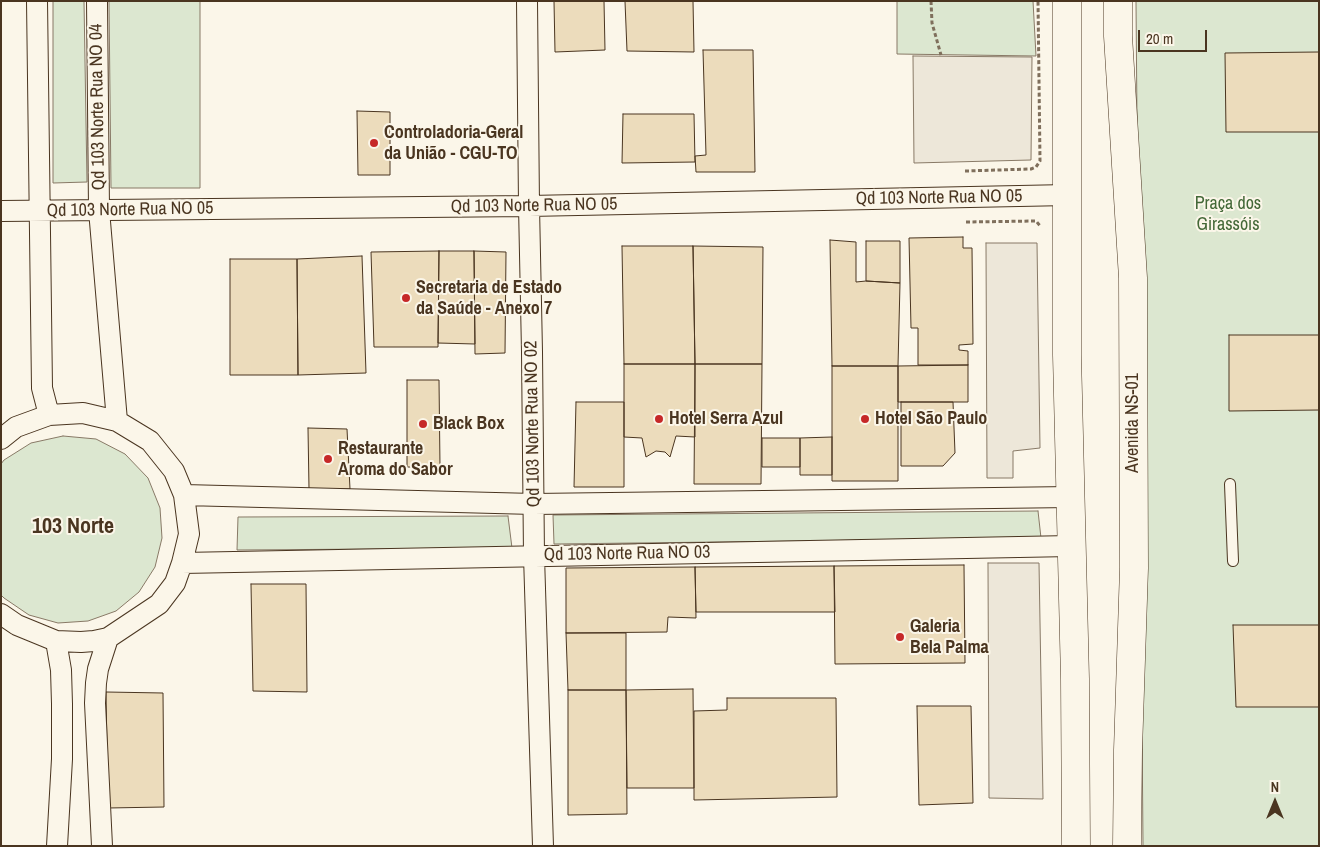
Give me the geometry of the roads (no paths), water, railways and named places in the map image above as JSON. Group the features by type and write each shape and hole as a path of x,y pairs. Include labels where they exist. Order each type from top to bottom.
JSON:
{"main road":[{"path":"1067,1 1067,355 1075,678 1076,846"},
{"name":"Avenida NS-01","path":"1118,1 1118,36 1133,287 1134,568 1127,846"}],"street":[{"path":"37,1 42,388 49,415"},
{"name":"Qd 103 Norte Rua NO 04","path":"97,1 99,210 117,421"},
{"name":"Qd 103 Norte Rua NO 02","path":"527,1 534,556 543,846"},
{"name":"Qd 103 Norte Rua NO 05","path":"1,211 529,206 1068,195"},
{"path":"1,439 16,427 49,415 83,413 117,421 150,441 174,471 184,495 189,534 175,583 159,604 108,638 81,642 56,641 17,625 1,614"},
{"path":"184,495 534,504 1071,497"},
{"name":"Qd 103 Norte Rua NO 03","path":"182,563 1071,546"},
{"path":"102,846 95,703 98,669 108,638"},
{"path":"56,641 61,670 62,704 62,759 57,846"}],"lane":[{"path":"1230,484 1233,561"}],"place":[{"name":"Controladoria-Geral da União - CGU-TO","path":"374,143"},
{"name":"Secretaria de Estado da Saúde - Anexo 7","path":"406,298"},
{"name":"Hotel Serra Azul","path":"659,419"},
{"name":"Hotel São Paulo","path":"865,419"},
{"name":"Black Box","path":"423,424"},
{"name":"Restaurante Aroma do Sabor","path":"328,459"},
{"name":"Galeria Bela Palma","path":"900,637"}],"district":[{"name":"103 Norte","path":"73,527"}],"park label":[{"name":"Praça dos Girassóis","path":"1228,214"}]}
